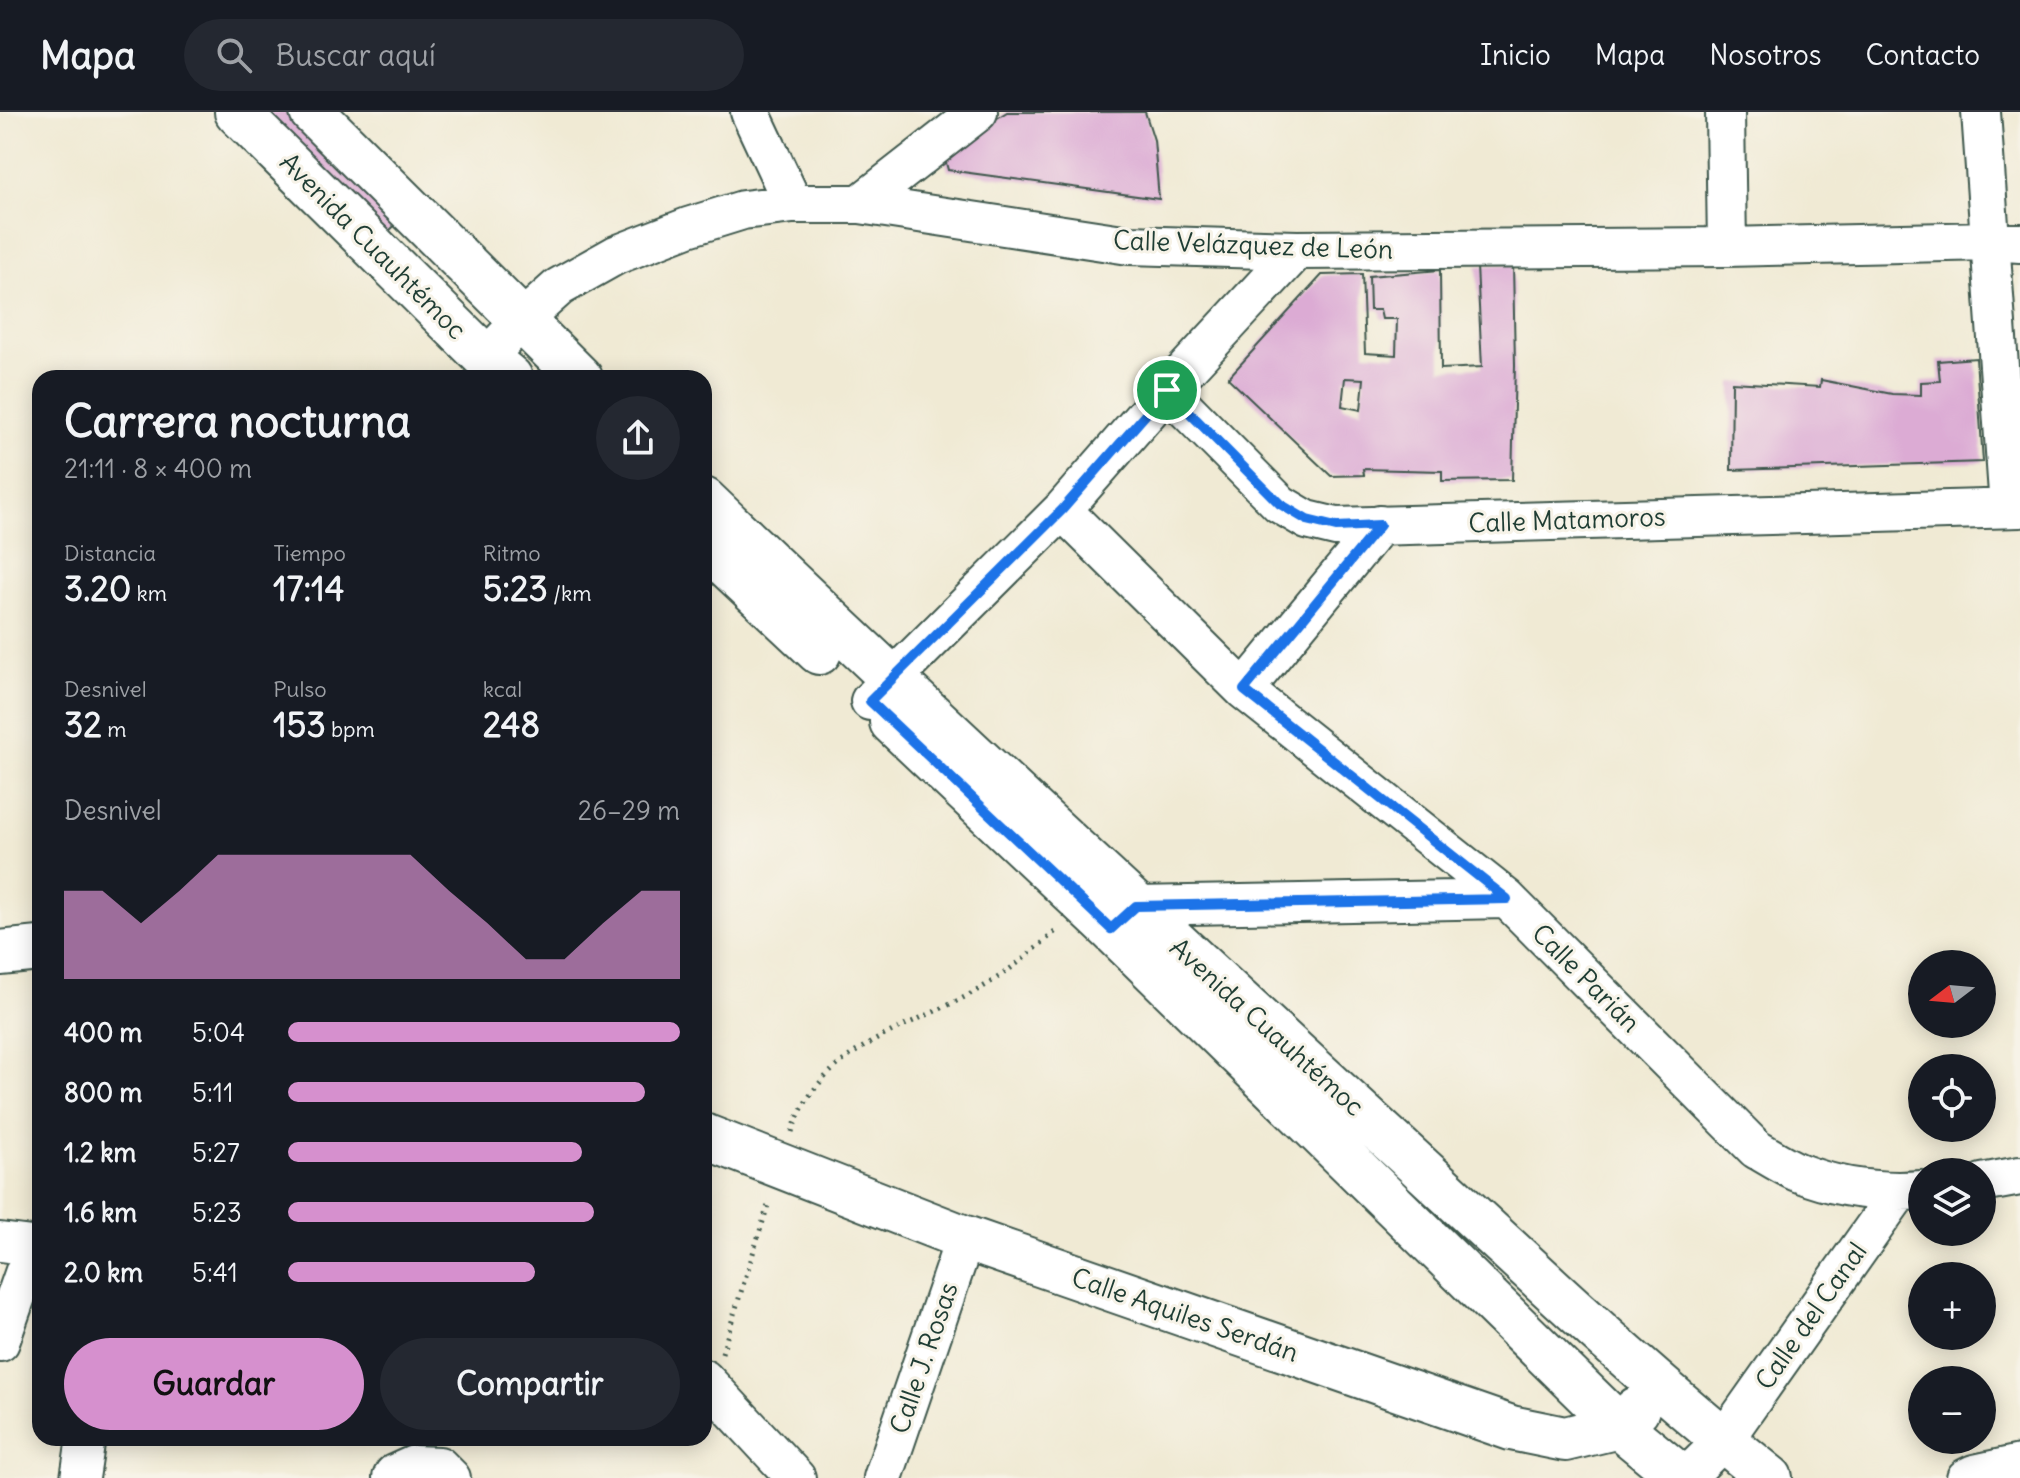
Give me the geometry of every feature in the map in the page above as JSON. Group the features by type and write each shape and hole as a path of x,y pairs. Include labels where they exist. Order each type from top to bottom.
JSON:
{"main road":[{"name":"Avenida Cuauhtémoc","path":"237,112 498,368"},
{"name":"Avenida Cuauhtémoc","path":"312,112 572,370"},
{"name":"Avenida Cuauhtémoc","path":"712,509 880,690 1111,914 1619,1426 1684,1478"},
{"name":"Avenida Cuauhtémoc","path":"712,551 880,690"},
{"name":"Avenida Cuauhtémoc","path":"1111,914 1723,1441 1770,1478"},
{"path":"0,953 32,950"},
{"name":"Calle Aquiles Serdán","path":"712,1139 965,1238 1511,1428 1565,1439 1619,1426"},
{"path":"1619,1426 1660,1386"}],"street":[{"path":"750,112 793,204"},
{"path":"860,204 978,112"},
{"path":"1725,112 1727,247"},
{"path":"1981,112 2005,242 2014,508"},
{"name":"Calle Velázquez de León","path":"498,368 521,321 559,287 616,255 743,210 793,204 860,204 1129,245 1297,250 2005,242"},
{"path":"880,690 1062,510 1167,390 1297,250"},
{"name":"Calle Matamoros","path":"1167,390 1280,504 1307,520 1336,527 2014,508"},
{"name":"Calle Parián","path":"1062,510 1244,690 1507,899 1756,1149 1798,1173 1848,1187 1908,1191"},
{"path":"1244,690 1380,525"},
{"path":"1111,914 1507,899"},
{"path":"1996,1180 2020,1176"},
{"name":"Calle del Canal","path":"1684,1478 1723,1441 1908,1195"},
{"name":"Calle J. Rosas","path":"883,1478 965,1238"},
{"path":"0,1342 24,1246"},
{"path":"712,1388 796,1478"},
{"path":"80,1478 85,1446"},
{"path":"1966,1478 2020,1464"},
{"path":"403,1471 439,1466 451,1478"}],"path":[{"path":"712,1372 800,1108 817,1083 889,1032 972,993 1111,914"}],"building":[{"path":"253,112 304,112 403,218 376,243"},
{"path":"1007,112 1145,112 1154,140 1159,199 948,170 943,152"},
{"path":"1513,264 1515,365 1512,480 1442,481 1442,471 1363,469 1364,475 1331,476 1228,378 1322,275 1362,274 1365,353 1396,355 1397,319 1382,319 1380,310 1370,310 1369,276 1440,270 1441,369 1482,367 1477,266","holes":["1345,378 1364,379 1361,410 1342,406"]},
{"path":"1976,358 1983,462 1731,470 1732,382 1820,387 1821,380 1892,394 1921,395 1921,382 1940,381 1938,361"}],"route":[{"path":"1167,390 1280,504 1307,520 1336,527 1380,525 1244,690 1507,899 1136,906 1111,929 870,701 1062,510 1167,390"}]}
